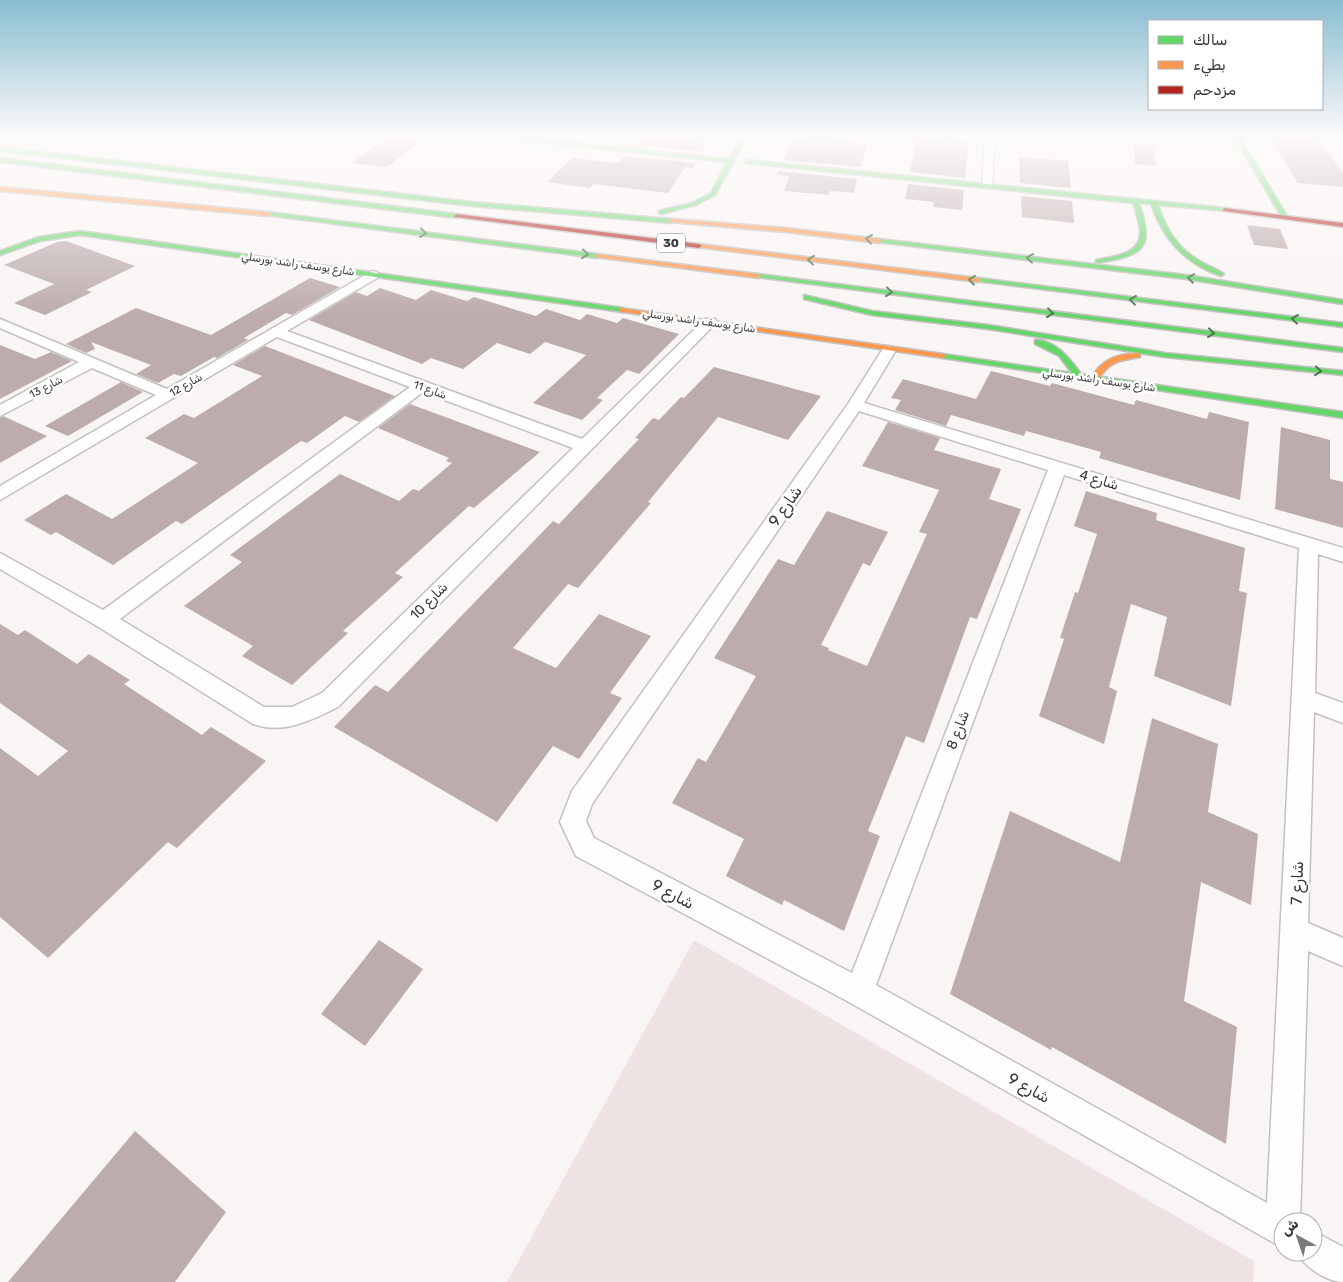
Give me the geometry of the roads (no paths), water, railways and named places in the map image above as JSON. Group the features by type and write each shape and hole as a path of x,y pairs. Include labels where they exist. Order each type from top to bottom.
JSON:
{"main road":[{"path":"74,197 236,210"},
{"name":"30","path":"139,197 1343,350"},
{"name":"30","path":"306,197 1343,325"},
{"path":"412,197 472,204 786,230 1186,277 1343,302"},
{"path":"617,215 666,212 704,206 711,197"},
{"path":"1095,197 1284,216 1343,225"},
{"path":"1273,197 1284,216"},
{"path":"1077,263 1113,259 1137,248 1144,242 1145,234 1136,201"},
{"path":"1154,203 1160,226 1177,249 1212,271 1257,289"},
{"path":"745,216 786,230"},
{"name":"شارع يوسف راشد بورسلي","path":"0,253 54,234 80,233 710,322 889,350 1343,415"},
{"path":"667,264 779,291"},
{"path":"798,295 872,313 988,327 1165,355 1343,373"},
{"path":"988,327 1052,347 1070,360 1079,376"},
{"path":"1094,379 1104,363 1113,358 1165,355"}],"street":[{"name":"شارع 12","path":"0,494 372,275"},
{"name":"شارع 10","path":"0,560 104,620 261,717 294,717 330,700 710,322"},
{"path":"0,323 168,395"},
{"name":"شارع 11","path":"277,332 584,446"},
{"name":"شارع 9","path":"889,350 855,405 581,799 572,822 585,847 858,992 1273,1225"},
{"name":"شارع 13","path":"0,411 92,362"},
{"path":"104,620 421,386"},
{"name":"شارع 4","path":"855,405 1343,555"},
{"name":"شارع 8","path":"858,992 1058,467"},
{"name":"شارع 7","path":"1283,1212 1309,544"},
{"path":"1303,698 1343,713"},
{"path":"1295,931 1343,952"},
{"path":"1323,1255 1343,1267"}]}
